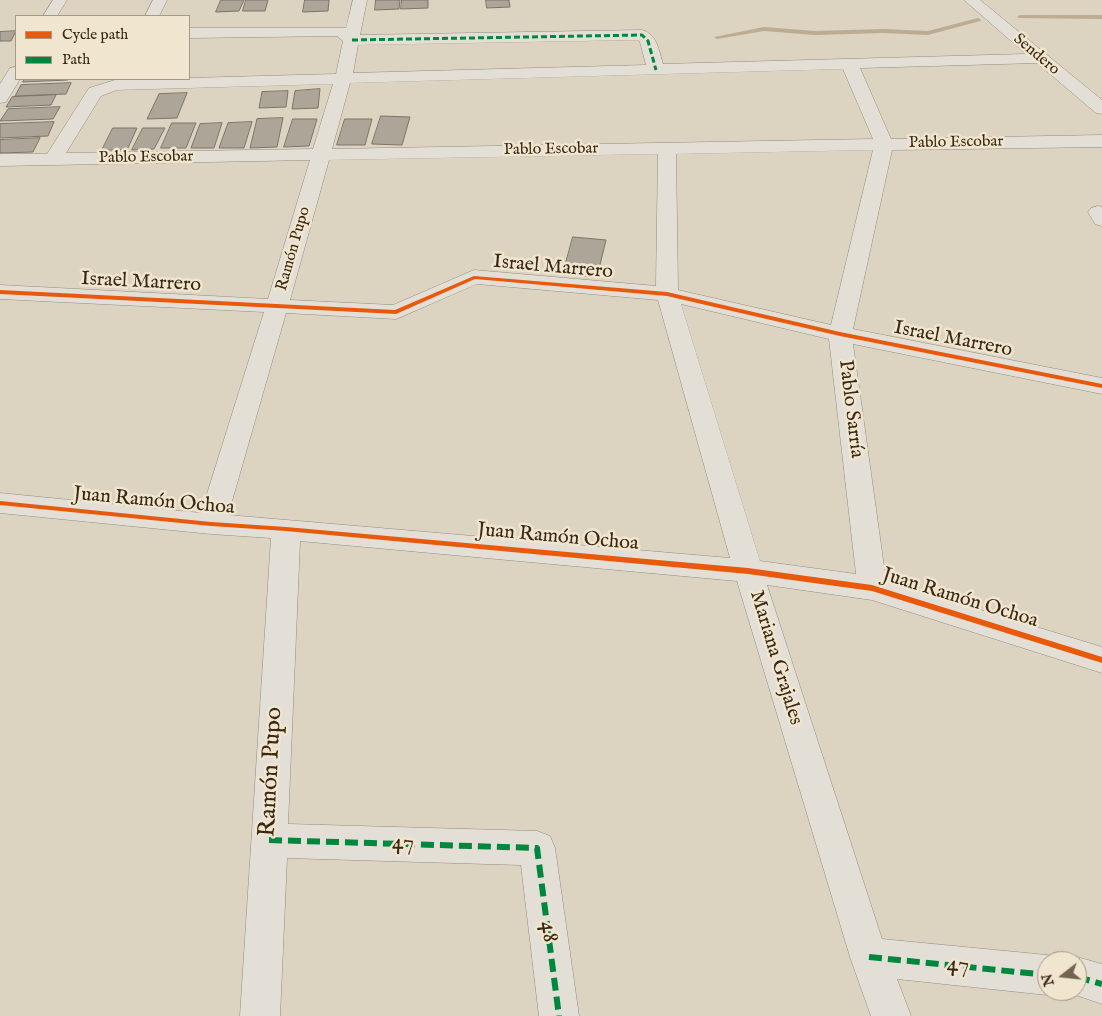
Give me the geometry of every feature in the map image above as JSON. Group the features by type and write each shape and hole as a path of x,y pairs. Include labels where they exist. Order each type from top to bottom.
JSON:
{"street":[{"path":"51,15 60,0"},
{"path":"152,15 160,0"},
{"name":"Ramón Pupo","path":"211,524 277,307 342,79 360,0"},
{"name":"Sendero","path":"971,0 1102,109"},
{"path":"190,33 341,31 352,40 642,35 648,41 656,70"},
{"path":"53,159 95,92 117,82 342,79 1040,58"},
{"path":"849,63 884,144"},
{"path":"0,98 9,78"},
{"name":"Pablo Escobar","path":"0,160 1102,141"},
{"name":"Pablo Sarría","path":"872,588 840,334 884,144"},
{"name":"Mariana Grajales","path":"668,147 667,294 748,571 869,958 891,1016"},
{"name":"Israel Marrero","path":"0,292 396,312 474,278 667,294 840,334 1102,386"},
{"name":"Juan Ramón Ochoa","path":"0,503 211,524 286,529 748,571 872,588 1102,660"},
{"name":"Ramón Pupo","path":"260,1016 286,529"},
{"name":"47","path":"269,840 537,848"},
{"name":"48","path":"537,848 559,1016"},
{"name":"47","path":"869,958 1037,973"},
{"path":"1087,980 1102,984"}],"building":[{"path":"221,0 244,0 239,11 216,12"},
{"path":"246,0 268,0 265,11 243,11"},
{"path":"305,0 329,0 328,11 303,12"},
{"path":"376,0 400,0 399,9 375,10"},
{"path":"402,0 428,0 428,8 401,9"},
{"path":"486,0 509,0 510,7 487,8"},
{"path":"15,31 15,33 11,41 0,41 0,32"},
{"path":"24,80 68,80 23,82"},
{"path":"71,83 66,94 15,96 21,85"},
{"path":"320,89 318,108 292,109 295,91"},
{"path":"288,91 286,107 259,108 262,92"},
{"path":"187,93 177,118 147,119 159,94"},
{"path":"56,95 51,105 6,107 12,97"},
{"path":"60,107 53,119 0,121 8,109"},
{"path":"381,116 410,117 402,145 372,144"},
{"path":"283,118 277,147 250,148 257,119"},
{"path":"293,119 317,119 309,146 284,147"},
{"path":"345,119 372,119 365,145 337,145"},
{"path":"54,122 48,136 0,138 0,124"},
{"path":"252,122 244,148 219,148 228,123"},
{"path":"172,123 196,123 186,148 161,148"},
{"path":"222,123 214,148 191,148 200,124"},
{"path":"113,128 137,128 127,150 102,150"},
{"path":"143,128 165,128 154,149 132,150"},
{"path":"40,138 33,152 0,153 0,140"},
{"path":"573,237 606,240 597,277 563,274"}],"waterway":[{"path":"1020,17 1102,17"},
{"path":"717,37 764,29 815,33 883,31 928,33 978,20"}],"marked path":[{"path":"352,40 642,35 648,41 656,70"},
{"path":"269,840 537,848 559,1016"},
{"path":"869,957 1037,974"},
{"path":"1087,980 1102,984"}],"cycle path":[{"path":"0,292 396,312 474,277 667,294 840,334 1102,386"},
{"path":"0,503 211,524 286,529 748,571 872,588 1102,660"}]}
